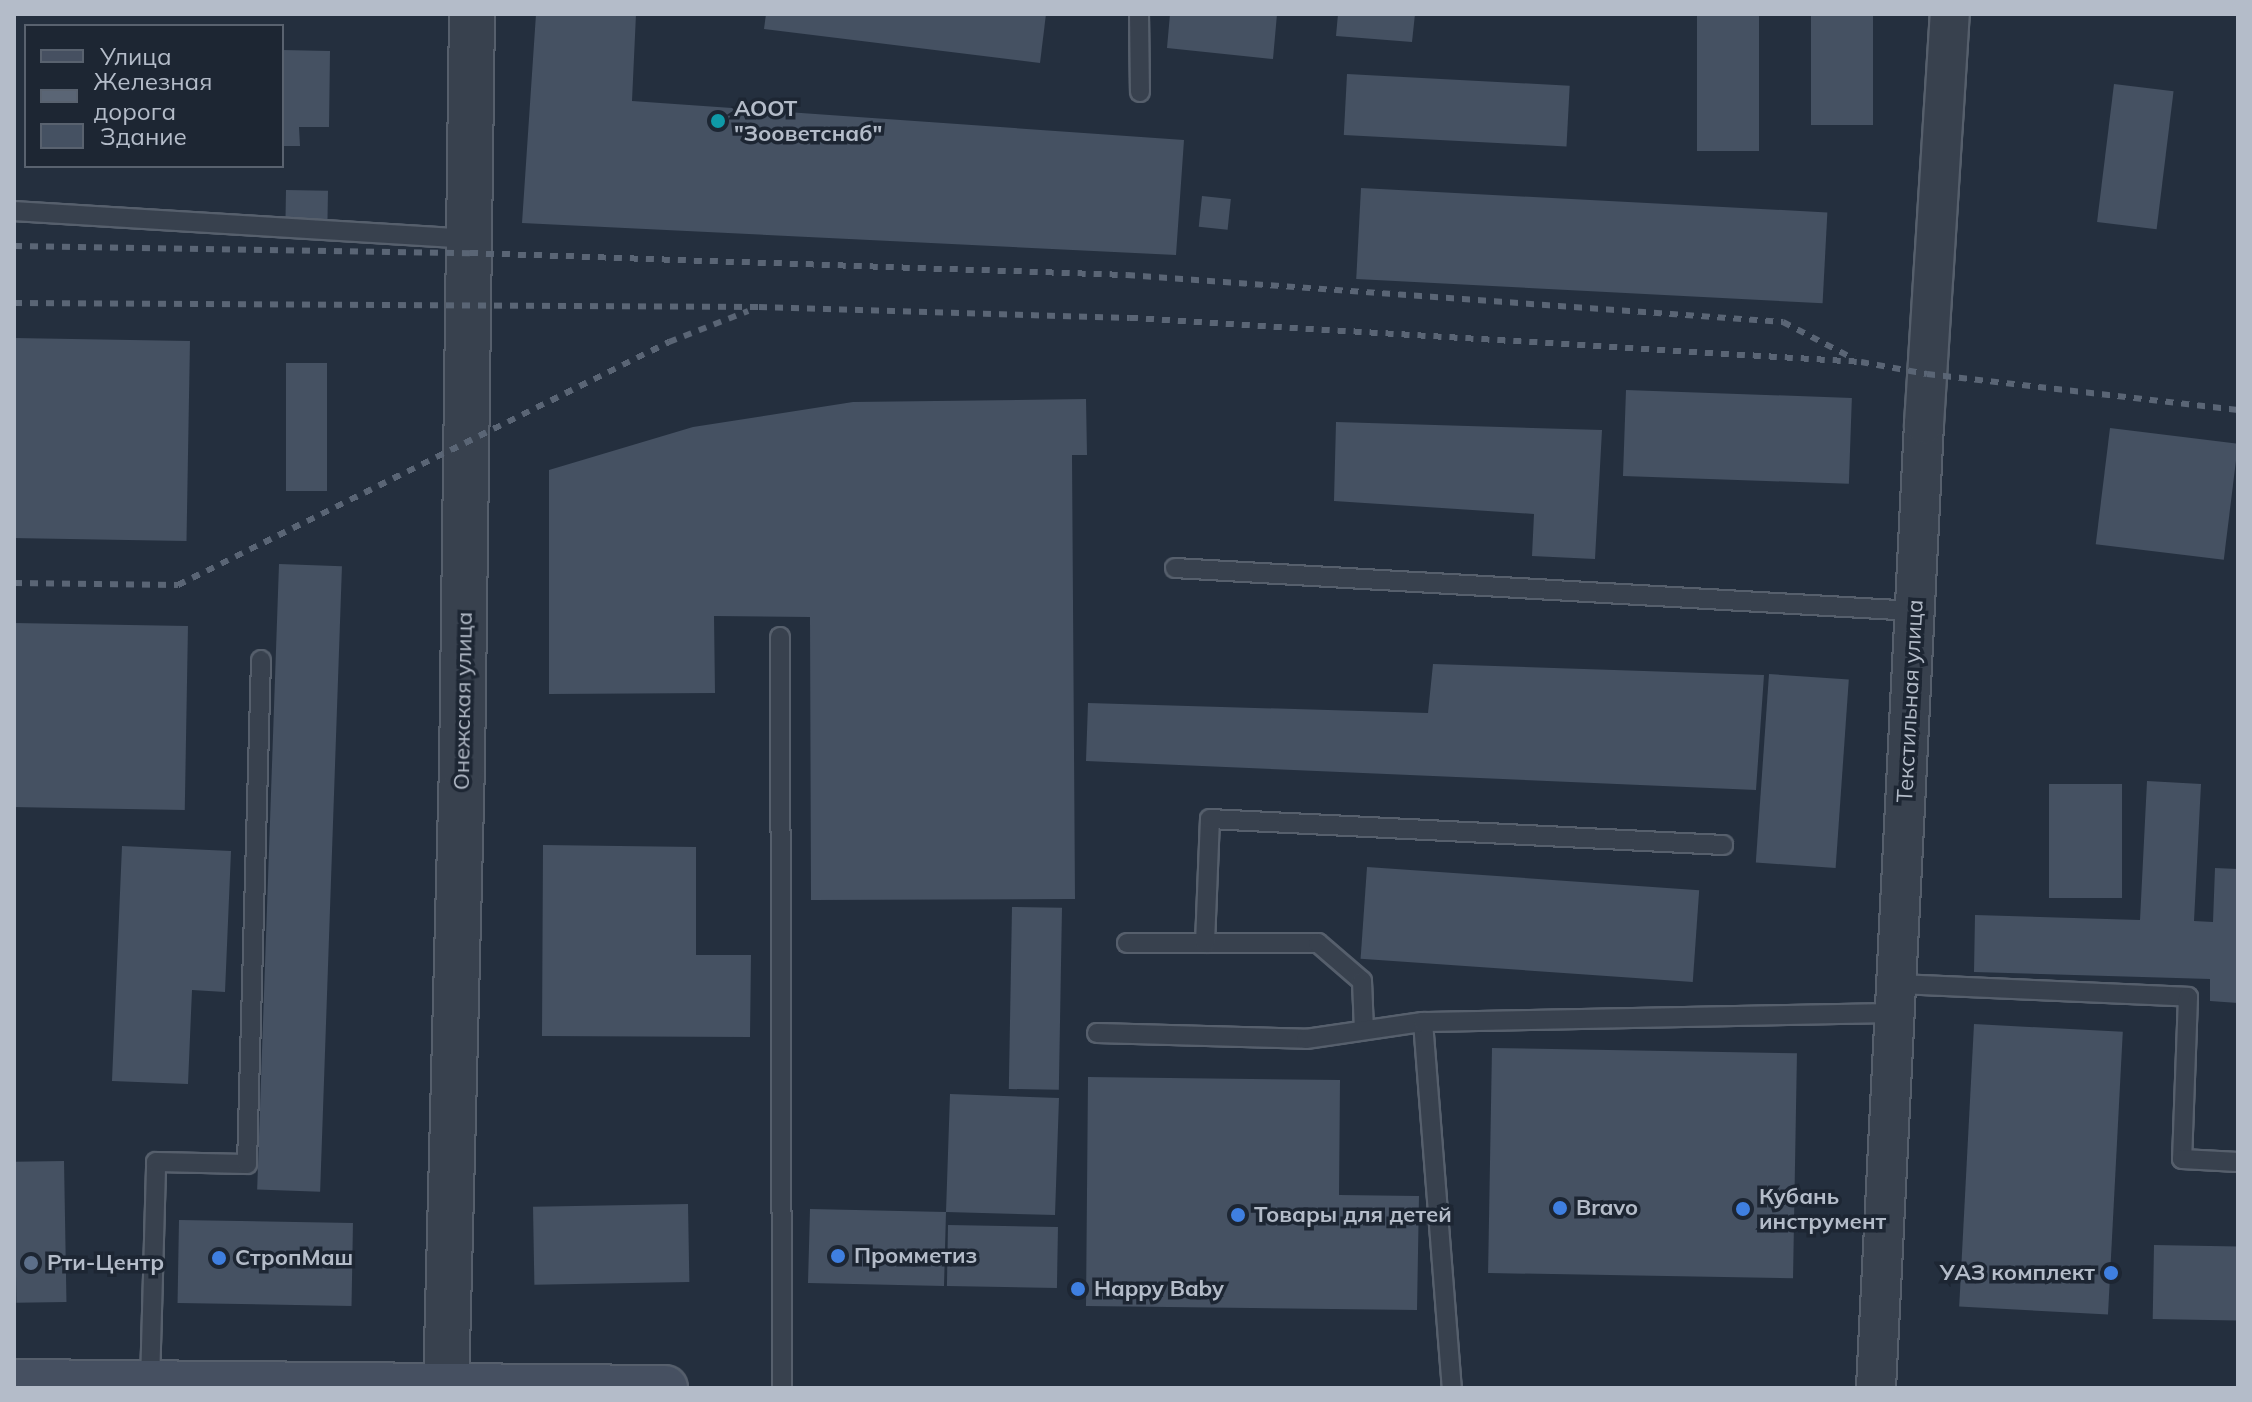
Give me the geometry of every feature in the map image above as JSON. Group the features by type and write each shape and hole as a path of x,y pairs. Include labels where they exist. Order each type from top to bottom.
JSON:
{"main road":[{"path":"14,1382 665,1388"}],"street":[{"name":"Онежская улица","path":"446,1387 462,797 472,14"},
{"name":"Текстильная улица","path":"1876,1388 1915,611 1950,14"}],"lane":[{"path":"1139,14 1140,92"},
{"path":"14,211 470,239"},
{"path":"1175,568 1915,611"},
{"path":"780,637 782,1388"},
{"path":"150,1383 156,1162 247,1164 261,660"},
{"path":"1205,943 1210,819 1723,845"},
{"path":"1127,943 1318,943 1362,981 1364,1030"},
{"path":"1097,1033 1306,1039 1423,1022 1895,999 2188,997 2182,1159 2238,1162"},
{"path":"1423,1022 1452,1388"}],"building":[{"name":"АООТ \"Зооветснаб\"","path":"536,14 636,14 632,101 1184,140 1176,255 522,223"},
{"path":"766,14 1046,14 1040,63 764,29"},
{"path":"1170,14 1277,14 1273,59 1167,48"},
{"path":"1338,14 1415,14 1412,42 1336,36"},
{"path":"1697,14 1759,14 1759,151 1697,151"},
{"path":"1811,14 1873,14 1873,125 1811,125"},
{"path":"284,50 330,51 329,127 299,127 300,146 284,146"},
{"path":"1347,74 1570,86 1567,147 1344,135"},
{"path":"2114,84 2174,91 2157,229 2097,222"},
{"path":"1361,188 1827,212 1823,303 1356,279"},
{"path":"286,190 328,191 327,224 285,223"},
{"path":"1202,196 1231,199 1228,230 1199,227"},
{"path":"14,338 190,341 186,541 14,538"},
{"path":"286,363 327,363 327,491 286,491"},
{"path":"1626,390 1852,398 1849,484 1623,476"},
{"path":"1086,399 1087,455 1072,455 1075,899 811,900 810,617 714,616 715,693 549,694 549,470 693,427 853,402"},
{"path":"1336,422 1602,430 1595,559 1532,556 1534,514 1334,501"},
{"path":"2110,428 2238,444 2224,560 2096,544"},
{"path":"279,564 342,566 320,1192 257,1190"},
{"path":"14,623 188,626 185,810 14,807"},
{"path":"1433,664 1764,675 1756,790 1086,761 1088,703 1428,713"},
{"path":"1769,674 1849,680 1836,868 1756,863"},
{"path":"2147,781 2201,784 2194,921 2213,922 2215,868 2238,869 2238,1003 2210,1001 2210,979 1974,972 1975,915 2140,920"},
{"path":"2049,784 2122,784 2122,898 2049,898"},
{"path":"543,845 696,847 696,955 751,955 750,1037 542,1036"},
{"path":"122,846 231,851 225,992 192,990 188,1084 112,1081"},
{"path":"1367,867 1699,890 1693,982 1361,959"},
{"path":"1012,907 1062,908 1059,1090 1009,1089"},
{"path":"1974,1024 2123,1032 2108,1314 1959,1307"},
{"path":"1492,1048 1797,1053 1793,1278 1488,1273"},
{"path":"1088,1077 1340,1080 1339,1195 1419,1196 1417,1310 1086,1306"},
{"path":"950,1094 1059,1098 1055,1215 946,1212"},
{"path":"64,1161 66,1302 16,1303 14,1162"},
{"path":"688,1204 689,1282 534,1285 533,1207"},
{"path":"810,1209 946,1212 944,1286 808,1283"},
{"path":"179,1220 353,1223 352,1306 178,1303"},
{"path":"948,1225 1058,1227 1057,1288 947,1286"},
{"path":"2154,1245 2238,1246 2237,1320 2153,1319"}],"railway":[{"path":"14,246 470,253 1127,275 1783,322 1854,359"},
{"path":"14,303 759,307 1130,318 1861,362 1927,374 2238,410"},
{"path":"14,583 178,585 669,342 748,311"}],"place":[{"name":"АООТ \"Зооветснаб\"","path":"718,121"},
{"name":"Bravo","path":"1560,1208"},
{"name":"Кубань инструмент","path":"1743,1209"},
{"name":"Товары для детей","path":"1238,1215"},
{"name":"Промметиз","path":"838,1256"},
{"name":"СтропМаш","path":"219,1258"},
{"name":"Рти-Центр","path":"31,1263"},
{"name":"УАЗ комплект","path":"2111,1273"},
{"name":"Happy Baby","path":"1078,1289"}]}
